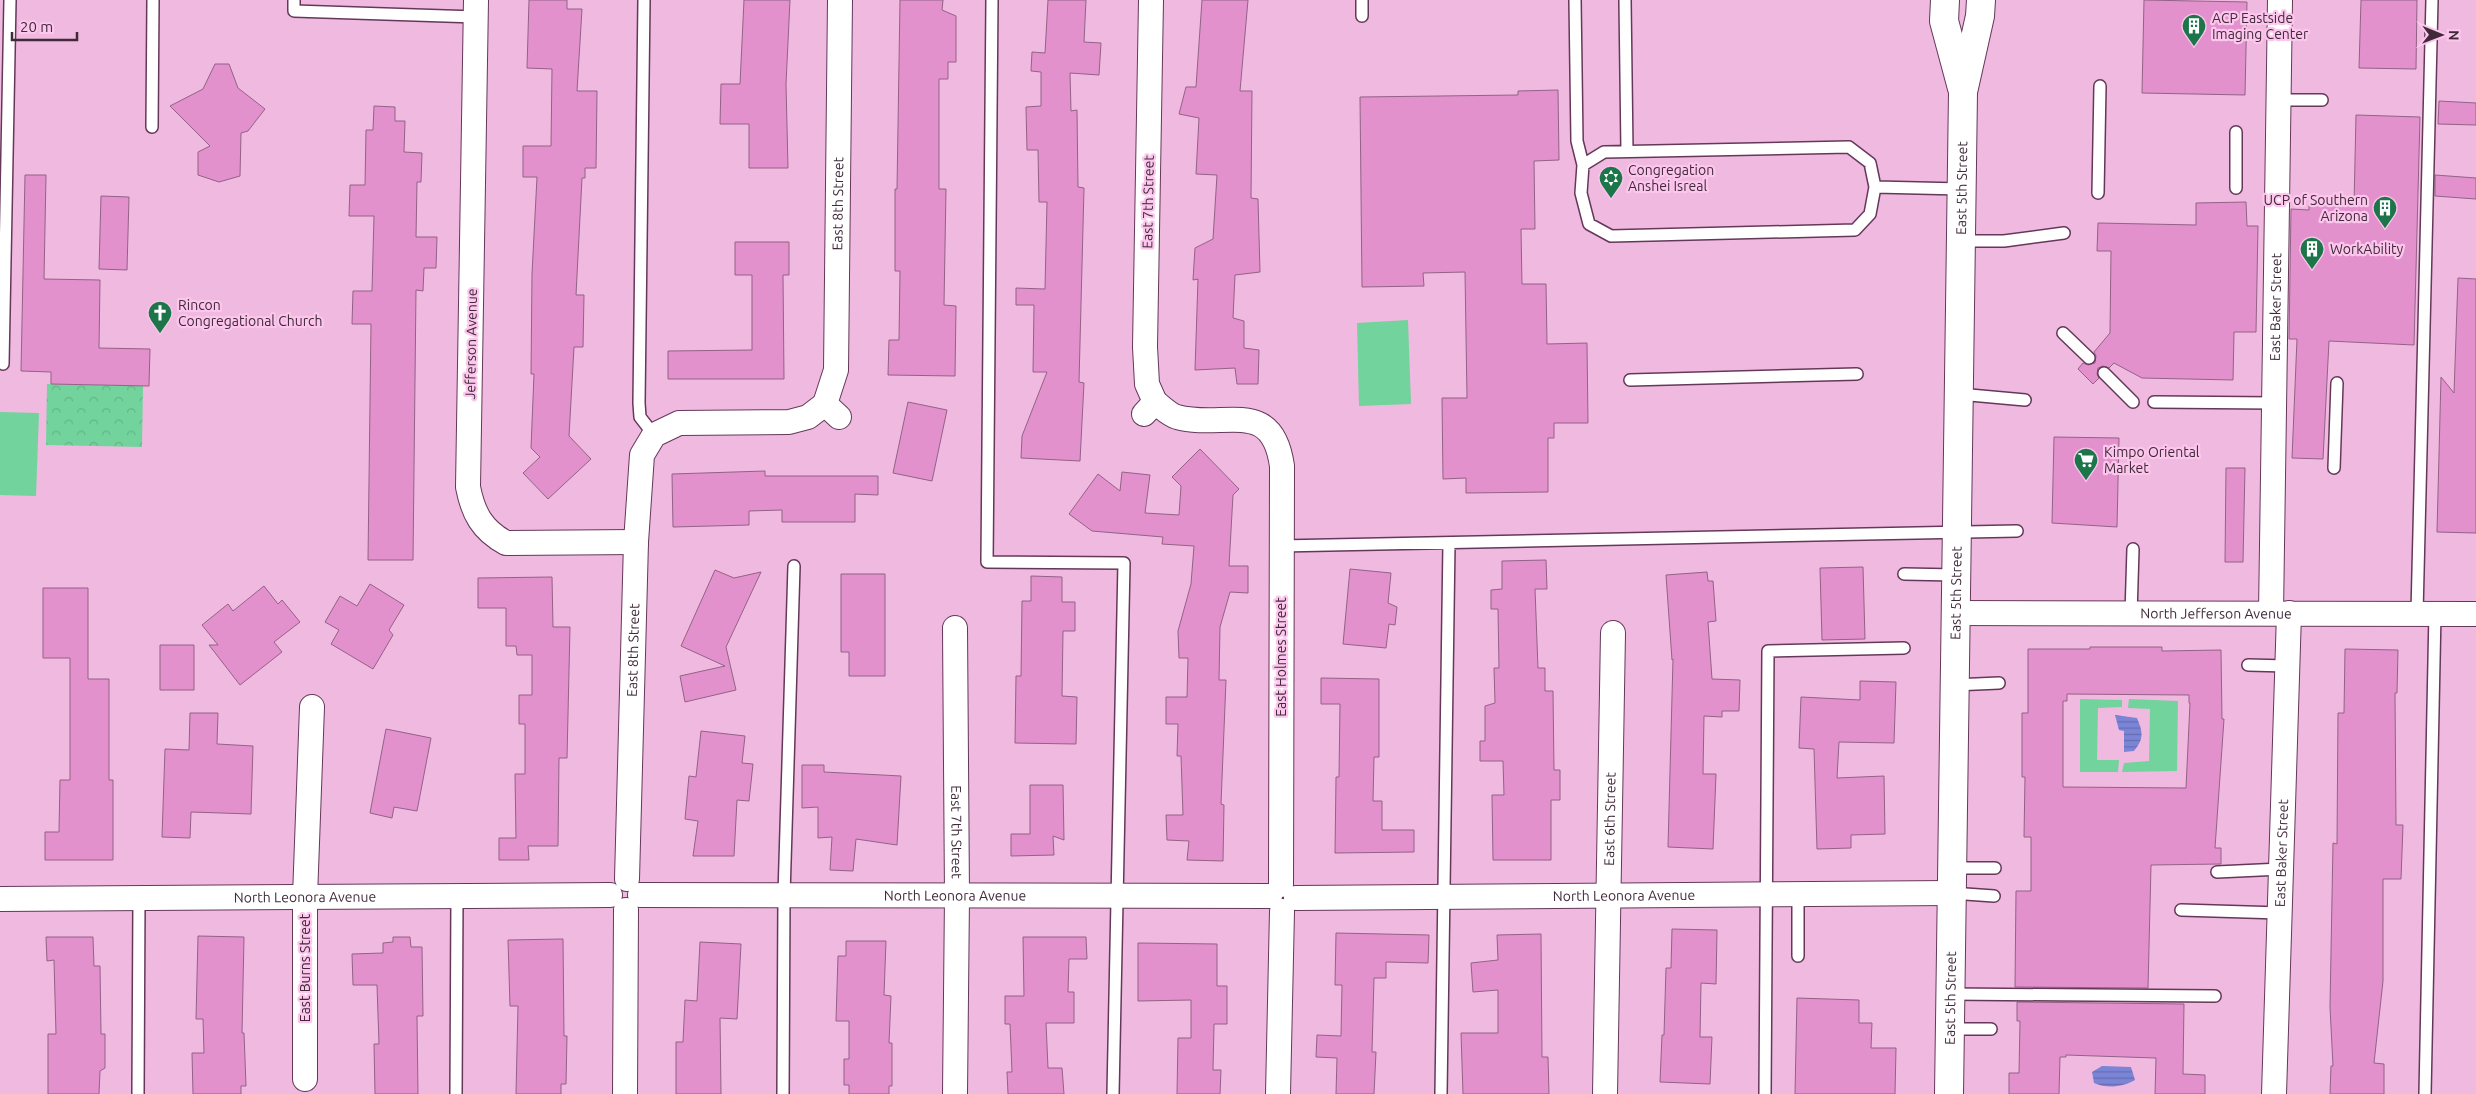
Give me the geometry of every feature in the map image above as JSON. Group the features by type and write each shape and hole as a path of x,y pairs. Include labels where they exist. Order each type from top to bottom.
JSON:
{"street":[{"name":"East 8th Street","path":"624,1094 626,895 636,542 642,455 658,433 679,423 691,421 789,422 832,410 836,370 840,0"},
{"name":"East 7th Street","path":"1151,0 1145,347 1150,408 1176,417 1192,420 1249,420 1270,432"},
{"name":"East 5th Street","path":"1945,0 1944,21 1963,92"},
{"name":"East 5th Street","path":"1949,1094 1963,92 1980,16 1981,0"},
{"name":"East Baker Street","path":"2274,1094 2287,666 2280,613 2274,403 2277,100 2280,0"},
{"name":"Jefferson Avenue","path":"476,8 468,486 472,504 479,522 494,536 506,543 636,542"},
{"name":"East Holmes Street","path":"1270,432 1279,447 1282,466 1280,546 1282,898 1278,1094"},
{"name":"North Jefferson Avenue","path":"1956,613 2476,614"},
{"name":"East 7th Street","path":"955,628 957,896 955,1094"},
{"name":"East 6th Street","path":"1605,1094 1613,633"},
{"name":"East Burns Street","path":"306,1079 305,897 312,707"},
{"name":"North Leonora Avenue","path":"0,899 626,895 1282,898 1798,894 1951,880"}],"lane":[{"path":"3,364 10,0"},
{"path":"152,127 153,0"},
{"path":"294,0 294,11 476,8"},
{"path":"644,0 639,403 640,416 658,433"},
{"path":"992,0 987,562 1124,563 1113,1094"},
{"path":"1362,0 1362,16"},
{"path":"1575,0 1577,141 1583,165 1581,194 1589,224 1610,236 1855,230 1870,214 1876,187 1870,163 1850,147 1604,152 1583,165"},
{"path":"1625,0 1627,151"},
{"path":"2425,1094 2426,613 2432,0"},
{"path":"2098,193 2100,86"},
{"path":"2277,100 2322,100"},
{"path":"2236,132 2236,188"},
{"path":"1876,187 1962,189"},
{"path":"1961,241 2004,241 2064,233"},
{"path":"2063,333 2088,358"},
{"path":"2104,373 2133,402"},
{"path":"1630,380 1857,374"},
{"path":"2334,468 2337,383"},
{"path":"1959,394 2025,400"},
{"path":"2154,402 2274,403"},
{"path":"1280,546 1957,534 2017,531"},
{"path":"1441,1094 1442,896 1449,543"},
{"path":"2131,614 2133,549"},
{"path":"783,1094 784,895 794,566"},
{"path":"1904,574 1956,575"},
{"path":"1765,1094 1768,894 1768,652 1904,648"},
{"path":"2248,665 2287,666"},
{"path":"1954,685 1999,683"},
{"path":"1951,880 1994,868"},
{"path":"2217,872 2281,869"},
{"path":"1951,880 1994,896"},
{"path":"1798,894 1798,956"},
{"path":"456,1094 457,896"},
{"path":"138,1094 139,898"},
{"path":"2181,910 2280,913"},
{"path":"1950,994 2215,996"},
{"path":"1950,1029 1991,1029"}],"green space":[{"path":"1408,320 1411,404 1359,406 1357,323"},
{"path":"47,384 143,386 142,447 46,445"},
{"path":"0,412 39,413 36,496 0,495"},
{"path":"2080,699 2122,700 2122,707 2098,708 2097,760 2119,760 2118,772 2080,772"},
{"path":"2129,699 2178,701 2177,771 2122,772 2124,763 2149,761 2150,709 2128,708"}],"water":[{"path":"2115,715 2137,718 2142,735 2140,743 2134,751 2124,752 2124,731 2119,730"},
{"path":"2102,1066 2131,1067 2135,1080 2115,1086 2104,1086 2094,1083 2092,1072"}],"building":[{"path":"529,0 567,0 567,9 582,9 577,91 597,91 596,168 585,168 585,178 582,178 576,295 584,295 583,347 574,347 569,436 591,459 548,499 523,473 540,457 531,448 534,374 531,374 532,274 537,177 523,177 523,146 551,146 552,69 527,68"},
{"path":"744,0 790,0 786,84 788,168 749,168 749,124 720,124 721,84 740,84"},
{"path":"900,0 943,0 942,10 956,16 956,62 948,62 948,79 939,79 939,189 946,189 944,305 956,306 955,376 888,375 889,340 899,340 900,271 895,271 895,189 897,189"},
{"path":"1048,0 1086,0 1084,42 1101,43 1099,75 1070,73 1071,111 1077,110 1078,187 1084,188 1079,382 1084,383 1080,461 1021,458 1022,436 1047,372 1033,372 1034,305 1016,305 1016,288 1045,289 1047,202 1039,202 1038,150 1027,150 1026,107 1041,106 1041,72 1031,71 1032,52 1045,53"},
{"path":"1202,0 1248,0 1240,91 1252,91 1251,198 1258,199 1260,272 1235,275 1233,318 1244,321 1244,348 1259,350 1258,384 1237,384 1235,368 1195,370 1198,279 1193,280 1195,248 1213,239 1217,175 1196,174 1199,118 1179,114 1186,87 1196,87"},
{"name":"ACP Eastside Imaging Center","path":"2144,0 2247,2 2245,95 2142,93"},
{"path":"2361,0 2417,0 2416,69 2359,68"},
{"path":"215,64 229,64 238,88 265,109 248,131 241,133 240,176 219,182 198,175 198,152 210,146 170,106 203,89"},
{"path":"1558,90 1559,160 1534,161 1535,229 1521,229 1522,284 1546,284 1547,344 1587,343 1588,423 1554,423 1554,438 1548,438 1548,492 1466,493 1466,478 1443,479 1442,398 1467,398 1465,272 1423,273 1424,286 1362,287 1360,97 1518,95 1518,91"},
{"path":"2439,101 2476,103 2476,125 2438,124"},
{"path":"374,106 395,107 395,121 405,121 404,152 422,153 421,182 417,182 416,237 437,237 436,268 424,268 423,291 416,290 413,560 368,560 371,324 352,324 353,291 372,291 374,216 349,216 350,185 365,185 366,130 373,130"},
{"path":"2356,115 2420,117 2414,345 2329,341 2323,459 2292,458 2297,339 2289,339 2291,209 2309,210 2309,204 2354,205"},
{"path":"25,175 46,175 44,279 100,280 99,348 150,349 149,386 51,384 51,372 21,371"},
{"path":"2435,175 2476,178 2476,199 2435,196"},
{"path":"101,196 129,197 127,270 99,269"},
{"path":"2246,202 2247,226 2258,226 2256,332 2234,332 2233,380 2142,378 2114,363 2109,368 2103,366 2098,368 2097,374 2099,378 2093,384 2078,369 2083,363 2088,365 2095,363 2096,356 2094,352 2110,333 2111,251 2097,251 2098,223 2196,225 2196,203"},
{"path":"735,242 789,242 789,275 783,275 784,379 668,379 668,351 752,350 752,275 735,275"},
{"path":"2458,278 2476,279 2476,533 2437,532 2441,377 2454,393"},
{"path":"908,402 947,410 932,481 893,473"},
{"name":"Kimpo Oriental Market","path":"2054,437 2119,438 2117,527 2052,523"},
{"path":"1200,449 1239,489 1233,495 1229,566 1248,566 1248,593 1230,592 1220,627 1219,680 1226,680 1221,804 1224,805 1223,861 1187,860 1189,841 1167,840 1166,815 1183,815 1181,756 1177,756 1178,724 1166,724 1166,697 1187,697 1188,658 1179,658 1178,631 1191,584 1194,546 1162,544 1163,537 1092,531 1069,514 1098,474 1120,491 1122,472 1150,475 1145,513 1179,515 1181,486 1172,477"},
{"path":"2226,468 2245,468 2243,562 2225,562"},
{"path":"765,471 765,476 878,476 878,495 855,494 855,522 782,522 782,510 749,511 749,525 673,527 672,474"},
{"path":"1546,560 1547,589 1535,589 1538,668 1545,668 1545,691 1553,691 1554,770 1560,770 1560,800 1551,800 1551,860 1493,860 1492,795 1504,795 1503,761 1480,761 1480,741 1485,741 1485,706 1495,703 1494,668 1499,668 1498,609 1491,609 1491,590 1502,589 1502,561"},
{"path":"1863,567 1865,639 1822,640 1820,568"},
{"path":"1350,569 1391,573 1388,603 1397,607 1395,625 1389,624 1386,648 1343,644"},
{"path":"715,570 734,578 761,572 726,647 736,690 685,702 680,676 725,666 681,646"},
{"path":"1707,572 1708,581 1713,581 1716,621 1708,622 1712,679 1740,680 1739,711 1722,711 1722,717 1704,716 1703,774 1716,774 1713,849 1668,847 1673,659 1666,575"},
{"path":"841,574 885,574 885,676 849,676 849,652 841,652"},
{"path":"1031,576 1062,577 1062,602 1075,602 1075,631 1063,631 1062,696 1077,697 1076,744 1015,743 1016,676 1021,676 1022,601 1031,601"},
{"path":"552,577 553,627 570,627 567,758 559,758 558,846 528,846 529,860 499,860 499,838 516,838 515,774 525,774 525,724 519,724 519,695 532,695 532,655 517,655 516,646 506,646 506,608 478,608 478,578"},
{"path":"370,584 404,605 389,630 393,635 373,669 331,644 339,630 325,622 340,596 357,606"},
{"path":"264,586 278,604 282,600 300,622 274,642 282,652 240,685 209,645 218,645 202,625 228,604 233,611"},
{"path":"43,588 88,588 88,679 109,679 109,780 113,780 113,860 45,860 45,832 59,832 60,780 70,780 70,658 43,658"},
{"path":"160,645 194,645 194,690 160,690"},
{"path":"2090,647 2162,647 2162,651 2221,650 2222,719 2224,719 2215,848 2221,848 2221,864 2151,865 2148,988 2015,987 2016,891 2031,891 2031,837 2024,837 2025,777 2022,777 2022,713 2028,713 2028,649 2090,649","holes":["2067,694 2189,695 2186,788 2063,787 2063,701 2067,701"]},
{"path":"2345,649 2398,650 2397,693 2395,693 2396,825 2403,825 2401,879 2383,879 2383,981 2374,1063 2384,1064 2384,1094 2330,1094 2331,1066 2333,1066 2330,1007 2333,843 2337,844 2338,713 2344,713"},
{"path":"1321,678 1379,679 1379,757 1374,757 1373,801 1382,801 1382,830 1414,830 1414,852 1335,853 1336,777 1339,777 1340,704 1321,704"},
{"path":"1860,681 1896,682 1894,743 1839,742 1837,778 1884,776 1885,834 1851,835 1851,848 1817,849 1814,749 1799,748 1801,697 1860,700"},
{"path":"190,713 218,713 217,744 253,746 251,814 191,812 190,838 162,837 165,749 189,750"},
{"path":"386,729 431,738 417,811 394,807 392,818 370,813"},
{"path":"701,731 745,736 742,763 753,764 749,801 737,800 734,856 693,856 698,821 685,819 689,776 696,777"},
{"path":"802,765 824,765 824,772 901,776 897,845 856,839 853,871 830,870 832,837 818,838 818,807 802,808"},
{"path":"1030,785 1063,785 1064,840 1053,836 1054,855 1011,856 1011,834 1030,834"},
{"path":"1672,929 1717,930 1716,984 1701,983 1700,1037 1712,1037 1710,1084 1660,1082 1662,1035 1664,1035 1666,968 1671,968"},
{"path":"1336,933 1429,935 1428,963 1386,962 1386,978 1374,978 1372,1052 1376,1052 1374,1094 1336,1094 1337,1058 1316,1057 1317,1035 1341,1036 1342,985 1335,985"},
{"path":"1541,934 1542,1057 1548,1057 1549,1094 1463,1094 1461,1033 1498,1033 1498,990 1473,992 1471,963 1498,960 1497,935"},
{"path":"198,936 244,937 242,1033 244,1033 246,1086 241,1086 241,1094 193,1094 192,1053 204,1053 203,1019 196,1019"},
{"path":"46,937 93,937 94,966 100,966 101,1034 105,1034 105,1068 100,1071 99,1094 48,1094 48,1034 56,1034 54,960 47,961"},
{"path":"393,937 410,937 411,947 422,947 423,1016 417,1016 418,1094 375,1094 374,1044 379,1044 377,985 353,985 352,954 383,953 383,943 393,942"},
{"path":"1023,937 1086,937 1087,959 1069,959 1068,992 1074,992 1074,1023 1046,1023 1048,1068 1062,1068 1064,1094 1008,1094 1007,1072 1012,1072 1010,1024 1005,1024 1005,996 1024,996"},
{"path":"563,939 564,1036 567,1036 566,1084 561,1084 561,1094 516,1094 518,1006 510,1006 508,940"},
{"path":"846,941 886,941 884,995 891,996 889,1043 892,1043 892,1086 889,1086 889,1094 849,1094 849,1085 844,1085 844,1059 849,1059 849,1021 836,1021 838,956 846,956"},
{"path":"700,942 741,944 737,1019 720,1018 721,1094 676,1094 676,1042 683,1042 685,1000 697,1001"},
{"path":"1138,943 1217,944 1217,986 1227,986 1227,1024 1214,1024 1213,1070 1221,1070 1220,1094 1177,1094 1178,1038 1191,1038 1191,1000 1138,1001"},
{"path":"1797,998 1859,1000 1859,1023 1872,1023 1871,1048 1896,1048 1895,1094 1795,1094"},
{"path":"2017,1002 2184,1004 2183,1074 2205,1075 2205,1094 2155,1094 2156,1058 2066,1055 2066,1057 2060,1057 2059,1094 2009,1094 2009,1073 2019,1073 2020,1021 2017,1021"}],"place":[{"name":"ACP Eastside Imaging Center","path":"2194,47"},
{"name":"Congregation Anshei Isreal","path":"1611,199"},
{"name":"UCP of Southern Arizona","path":"2385,229"},
{"name":"WorkAbility","path":"2312,270"},
{"name":"Rincon Congregational Church","path":"160,334"},
{"name":"Kimpo Oriental Market","path":"2086,481"}]}
